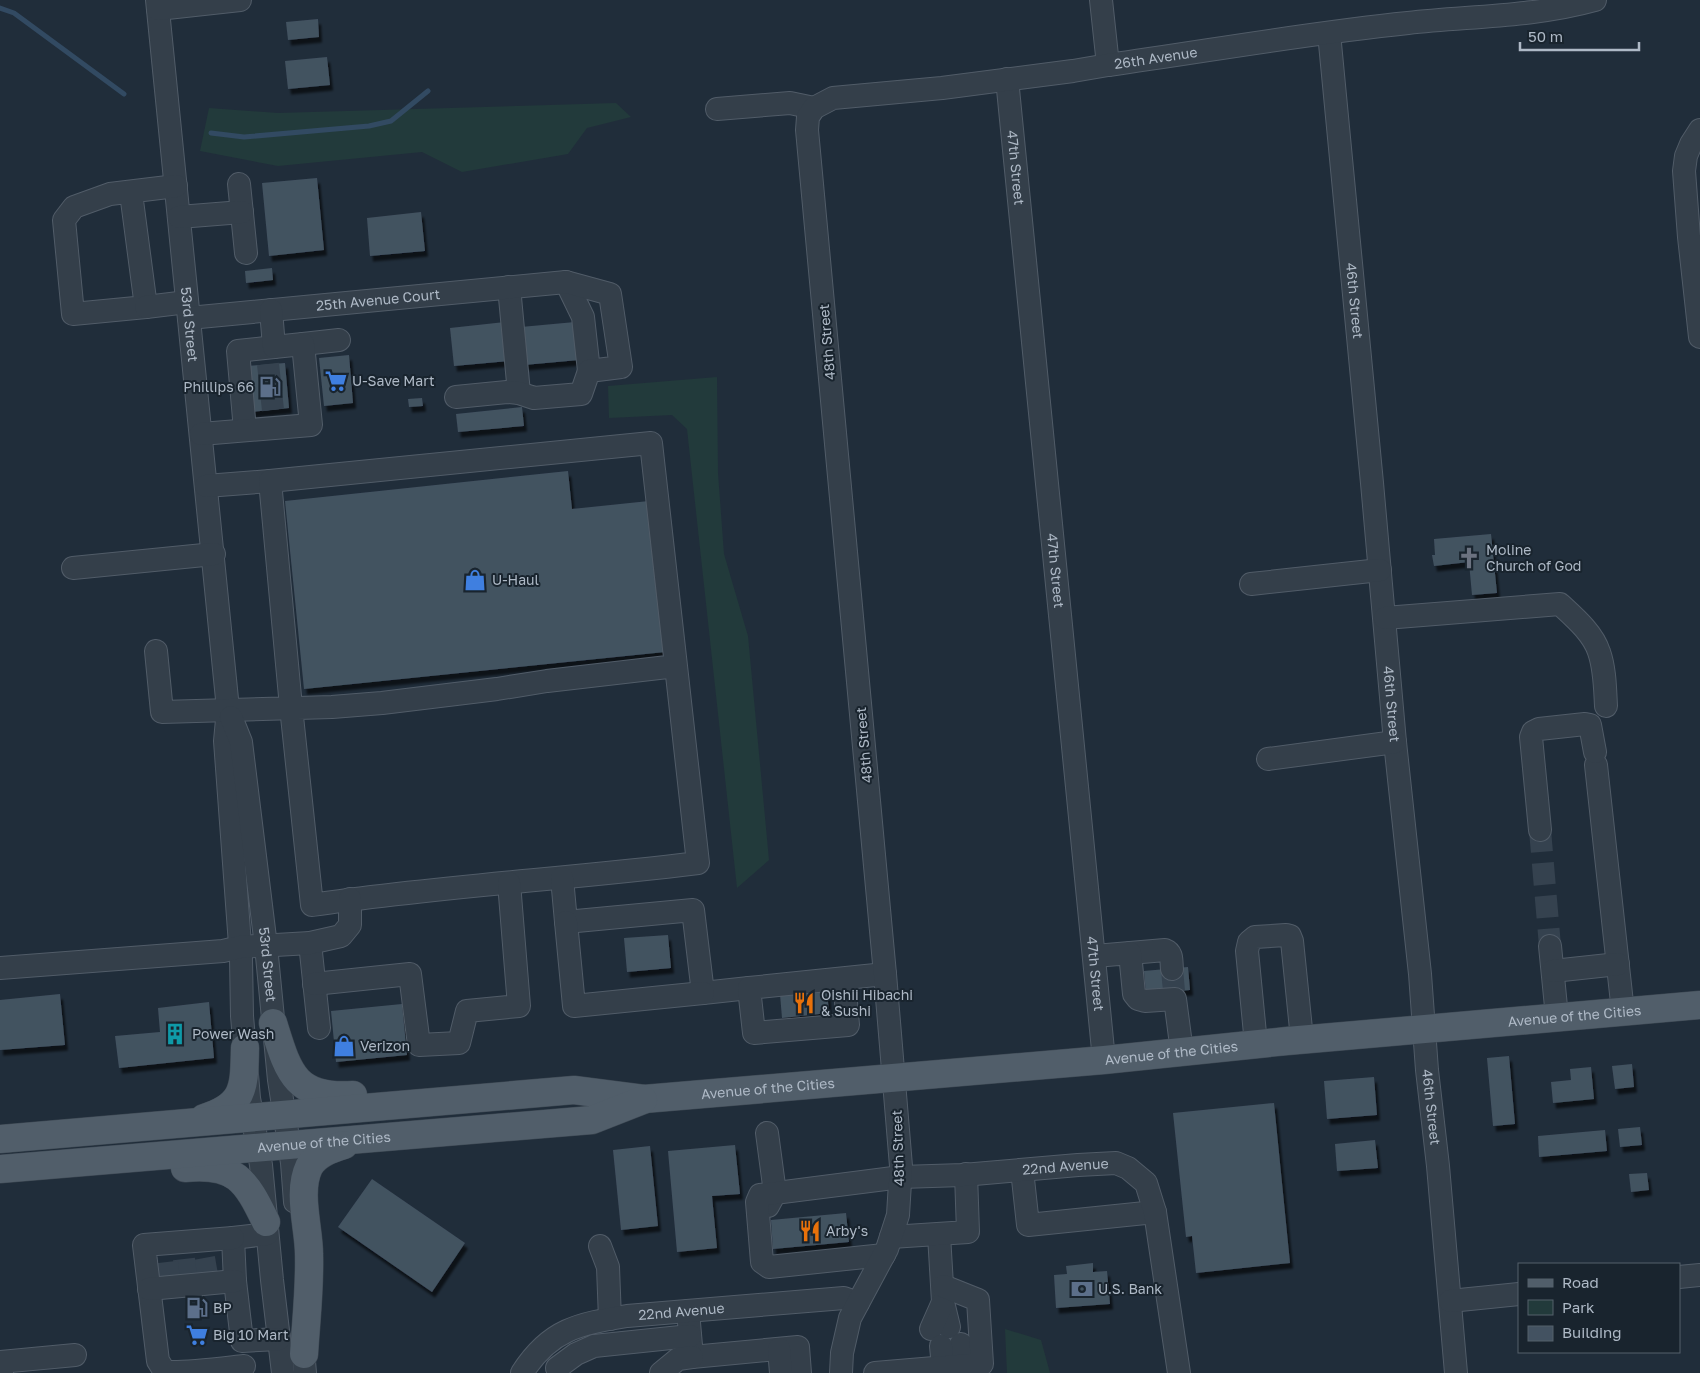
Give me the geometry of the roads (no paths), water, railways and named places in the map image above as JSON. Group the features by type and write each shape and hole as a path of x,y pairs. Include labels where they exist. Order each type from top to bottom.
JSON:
{"main road":[{"name":"Avenue of the Cities","path":"0,1139 574,1090 644,1099 894,1079 1104,1060 1302,1039 1700,1005"},
{"path":"273,1023 284,1059 295,1078 314,1091 324,1094 356,1095 452,1088 462,1085 574,1090"},
{"path":"185,1123 220,1113 239,1097 244,1078 245,1048"},
{"name":"Avenue of the Cities","path":"7,1169 592,1120 644,1099"},
{"path":"304,1364 310,1254 306,1215 306,1175 313,1161 328,1150 365,1138"},
{"path":"7,1169 83,1175 202,1166 212,1167 226,1171 240,1179 253,1194 267,1228"}],"street":[{"path":"157,5 240,0"},
{"path":"1101,0 1108,65"},
{"name":"26th Avenue","path":"814,108 834,98 942,88 1073,71 1408,23 1524,14 1572,3 1596,0"},
{"name":"53rd Street","path":"157,5 214,554 228,709 225,741 240,947 242,1016 253,1117 261,1165 283,1373"},
{"name":"46th Street","path":"1329,33 1385,618 1395,742 1438,1166 1456,1373"},
{"name":"47th Street","path":"1007,79 1104,1060"},
{"path":"717,109 790,103 814,108"},
{"name":"48th Street","path":"814,108 808,117 807,130 900,1144 898,1215 887,1246 850,1318 845,1337 841,1373"},
{"path":"1695,137 1685,164 1685,188 1700,337"},
{"path":"239,184 246,253"},
{"path":"146,307 131,192 176,186"},
{"name":"25th Avenue Court","path":"131,192 110,194 74,207 64,220 73,314 146,307 188,310 271,310 566,282"},
{"path":"179,218 242,212"},
{"path":"566,282 610,294 621,367 589,370"},
{"path":"456,397 507,392 520,393 534,398 581,394 589,370 583,317 566,282"},
{"path":"508,287 520,393"},
{"path":"270,353 271,310"},
{"path":"245,430 238,351 270,353 304,344 339,340"},
{"path":"201,434 245,430 274,419 311,425 304,344"},
{"path":"206,486 651,443 698,863 350,899 312,905 270,481"},
{"path":"73,568 214,554"},
{"path":"1251,584 1380,570"},
{"path":"1385,618 1560,604 1593,639 1599,650 1604,669 1606,706"},
{"path":"156,652 162,712 332,707 382,703 676,666"},
{"name":"53rd Street","path":"228,709 241,742 266,946 279,1080 289,1145 299,1249 299,1296 304,1364"},
{"path":"1540,830 1531,737 1533,732 1539,728 1590,725 1596,764 1623,1012"},
{"path":"1268,759 1395,742"},
{"path":"562,878 574,1006 885,974"},
{"path":"314,984 410,974 419,1045 459,1043 467,1011 518,1006 509,883"},
{"path":"0,968 223,951 240,947 310,943 341,936 350,925 350,899"},
{"path":"566,922 693,910 703,993"},
{"path":"1256,1044 1247,951 1249,942 1255,937 1286,934 1290,936 1302,1039"},
{"path":"310,943 319,1028"},
{"path":"1550,946 1557,1017"},
{"path":"1095,956 1165,950 1171,954 1172,969"},
{"path":"1130,953 1134,994 1138,999 1144,1001 1175,995 1182,1052"},
{"path":"1552,971 1618,964"},
{"path":"750,988 754,1033 848,1025 844,979"},
{"path":"767,1133 775,1194 760,1195 757,1202 762,1262 769,1267 850,1258 887,1246 940,1235 968,1232 966,1174"},
{"name":"22nd Avenue","path":"775,1194 900,1177 1116,1164 1128,1168 1146,1182 1156,1212"},
{"path":"1022,1170 1028,1225 1156,1212 1179,1373"},
{"path":"233,1238 235,1281 244,1369 186,1372 168,1372 163,1370 158,1361 183,1268 233,1238 267,1228"},
{"path":"940,1235 943,1294 949,1348"},
{"path":"600,1246 608,1267 610,1319"},
{"path":"183,1268 235,1281"},
{"path":"1680,1277 1700,1275"},
{"path":"884,1373 949,1348 978,1300 943,1294"},
{"path":"1450,1301 1518,1294"},
{"name":"22nd Avenue","path":"522,1373 540,1350 554,1337 582,1325 610,1319 844,1298 858,1303"},
{"path":"661,1373 687,1351 688,1311"},
{"path":"242,1341 279,1339"},
{"path":"540,1350 559,1370 576,1354 594,1346 687,1351 798,1348 800,1373"},
{"path":"779,1349 781,1373"},
{"path":"2,1373 0,1362 75,1355"}],"waterway":[{"path":"0,8 14,13 124,94"},
{"path":"211,133 244,137 369,126 391,121 428,91"}],"tunnel":[{"path":"268,364 273,410"},
{"path":"1540,830 1550,946"},
{"path":"1172,969 1174,991"},
{"path":"204,1258 207,1275"},
{"path":"184,1259 186,1277"},
{"path":"167,1262 169,1279"}],"place":[{"name":"U-Save Mart","path":"336,381"},
{"name":"Phillips 66","path":"270,387"},
{"name":"Moline Church of God","path":"1469,558"},
{"name":"U-Haul","path":"475,580"},
{"name":"Oishii Hibachi & Sushi","path":"804,1003"},
{"name":"Power Wash","path":"175,1034"},
{"name":"Verizon","path":"344,1046"},
{"name":"Arby's","path":"810,1231"},
{"name":"U.S. Bank","path":"1082,1289"},
{"name":"BP","path":"197,1308"},
{"name":"Big 10 Mart","path":"197,1335"}]}
